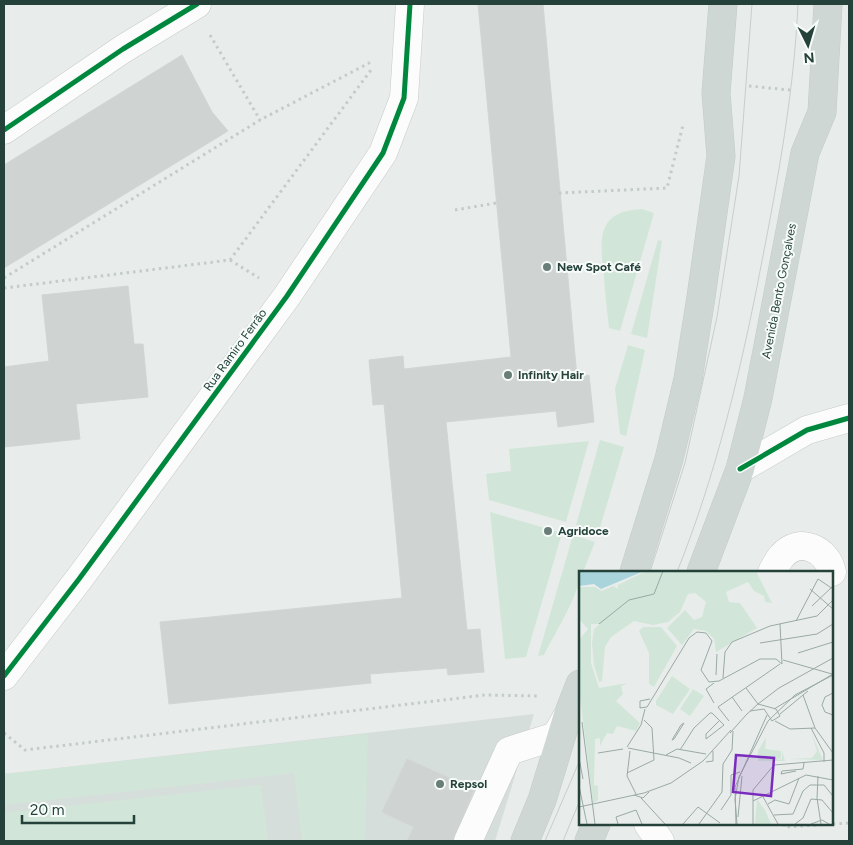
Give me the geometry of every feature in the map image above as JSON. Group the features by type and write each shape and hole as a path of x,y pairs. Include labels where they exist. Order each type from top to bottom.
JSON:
{"main road":[{"path":"634,571 669,459 688,379 721,156 717,82 723,4"},
{"name":"Avenida Bento Gonçalves","path":"701,571 740,469 758,398 804,154 822,112 828,4"},
{"path":"525,841 542,800 574,700"},
{"path":"588,841 596,825"}],"street":[{"name":"Rua Ramiro Ferrão","path":"4,676 79,579 287,296 383,153 404,98 410,4"},
{"path":"4,130 124,49 195,5"},
{"path":"740,469 806,430 849,418"},
{"path":"773,571 782,555 796,546 814,547 824,556 832,571"},
{"path":"468,841 509,751 556,736 574,700"}],"path":[{"path":"195,5 260,120"},
{"path":"4,278 260,120 380,57 230,260 4,288"},
{"path":"717,82 823,94"},
{"path":"559,193 667,188 684,122"},
{"path":"455,210 496,203"},
{"path":"4,733 25,750 485,695 563,696 574,700"},
{"path":"833,824 849,823"},
{"path":"784,825 784,827 816,825"}],"shaded area":[{"path":"534,714 495,841 4,841 4,774"}],"green space":[{"path":"642,209 654,213 620,331 609,328 602,240 608,222 616,215"},
{"path":"658,240 662,241 647,338 631,334"},
{"path":"628,345 645,350 626,436 620,434 615,389"},
{"path":"600,440 624,447 599,531 576,525"},
{"path":"589,441 566,522 489,500 486,474 511,471 509,449"},
{"path":"490,512 562,533 526,657 505,659"},
{"path":"573,535 595,542 583,571 579,571 576,592 566,614 544,655 538,656"},
{"path":"368,734 365,841 302,841 294,773 4,805 4,774"},
{"path":"261,785 268,841 4,841 4,813"}],"building":[{"path":"478,4 543,4 577,377 589,375 594,422 558,427 556,411 446,422 467,630 480,629 484,672 448,675 447,668 370,674 371,683 169,704 160,622 402,598 384,404 373,405 369,360 403,356 404,369 511,357"},
{"path":"182,55 212,112 228,131 4,268 4,165"},
{"path":"128,286 134,344 143,344 148,397 76,404 80,439 4,447 4,367 49,361 42,295"},
{"path":"407,759 474,789 453,841 407,841 414,827 382,812"}],"tram line":[{"path":"650,571 685,463 717,317 739,176 752,4"},
{"path":"677,571 704,498 726,422 753,305 784,135 793,70 798,4"},
{"path":"545,841 579,762"},
{"path":"563,841 579,802"}],"cycle path":[{"path":"4,130 123,49 197,4"},
{"path":"4,676 79,579 287,296 383,153 404,98 410,4"},
{"path":"740,469 807,430 849,418"}],"place":[{"name":"New Spot Café","path":"547,267"},
{"name":"Infinity Hair","path":"508,375"},
{"name":"Agridoce","path":"548,531"},
{"name":"Repsol","path":"440,784"}]}
